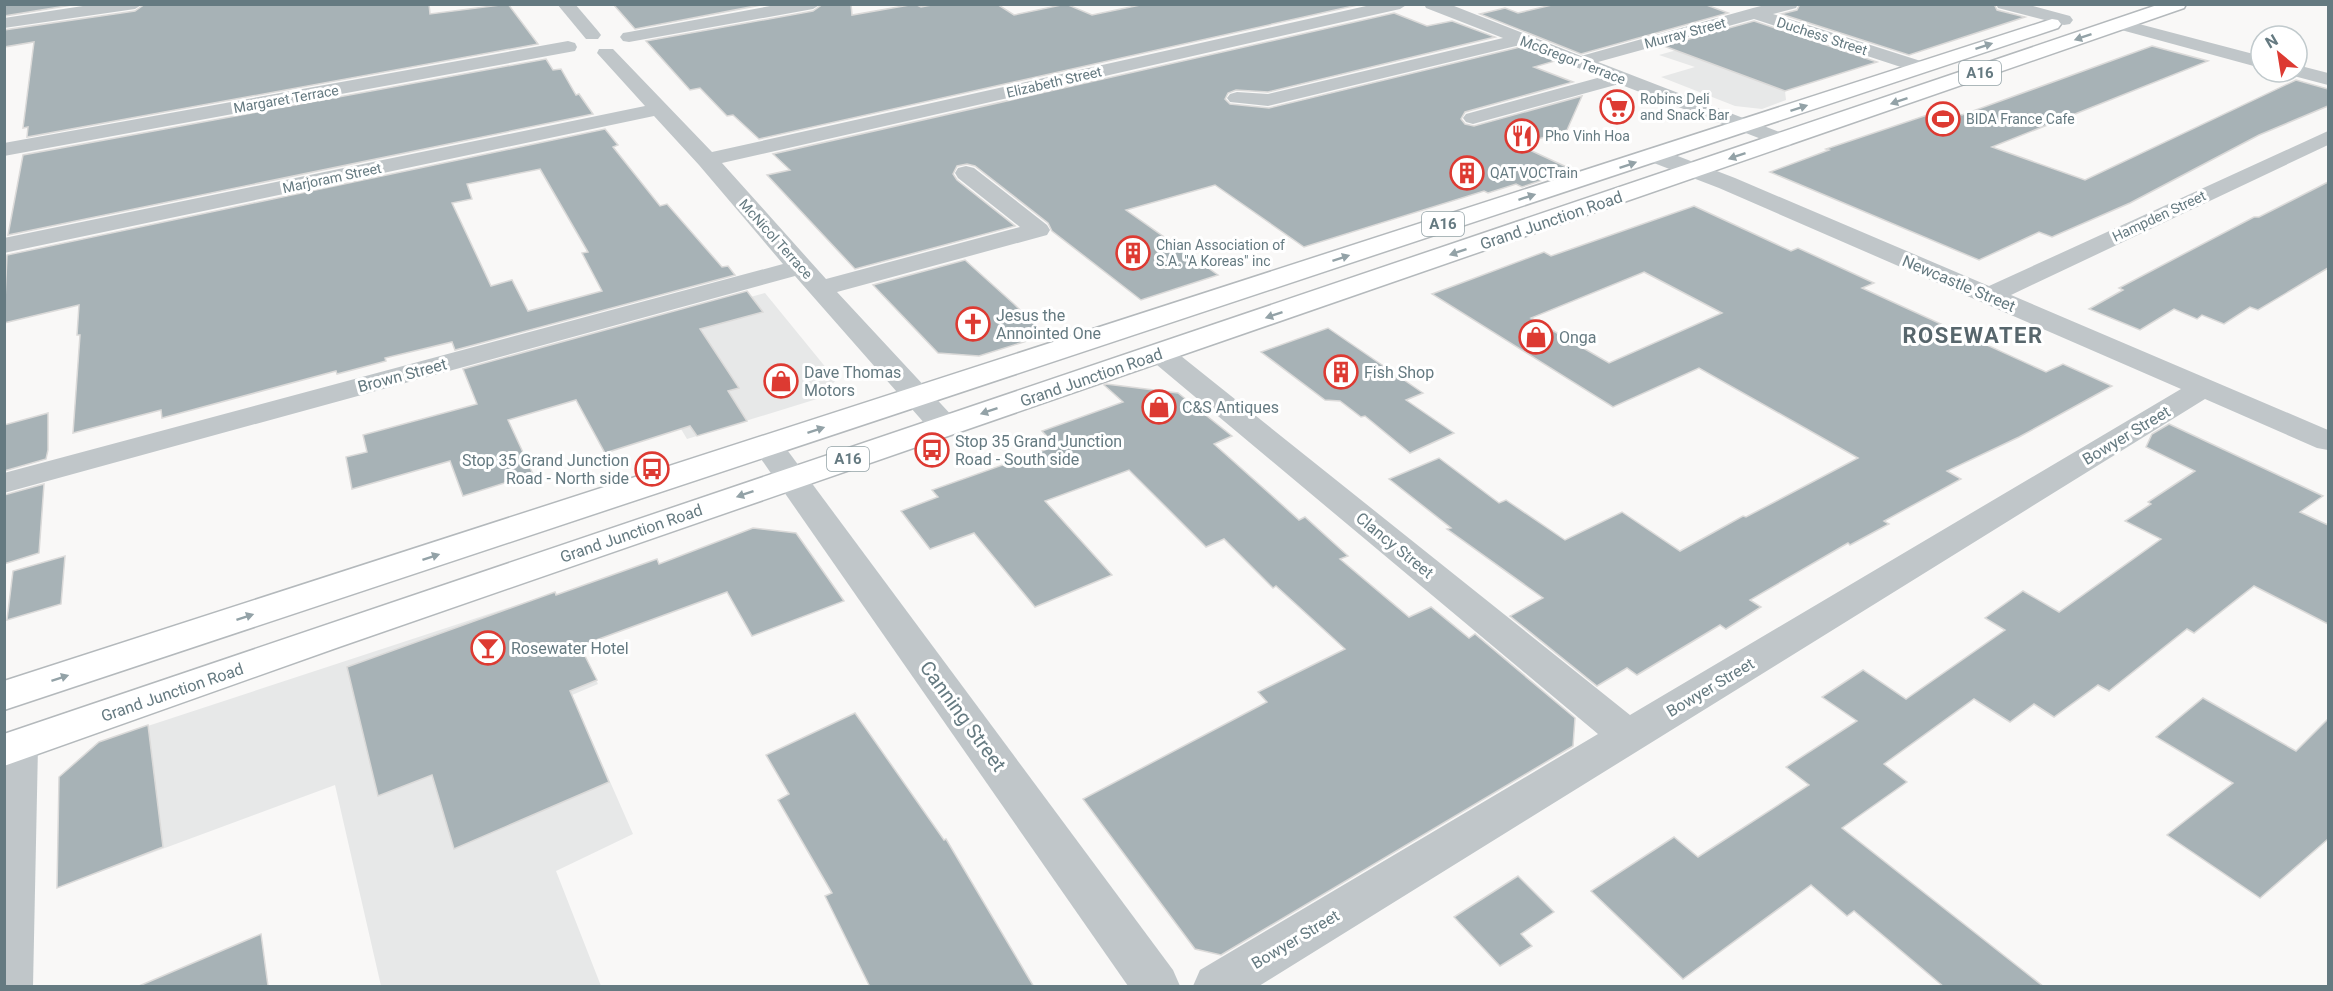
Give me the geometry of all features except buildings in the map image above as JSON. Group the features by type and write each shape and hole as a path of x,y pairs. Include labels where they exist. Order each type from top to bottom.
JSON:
{"highway":[{"name":"Grand Junction Road","path":"11,748 2178,4"},
{"name":"Grand Junction Road","path":"4,696 2083,14"}],"street":[{"path":"4,23 135,4"},
{"name":"McNicol Terrace","path":"565,4 610,38 660,109 944,426"},
{"path":"610,38 813,4"},
{"name":"Elizabeth Street","path":"707,160 1400,4"},
{"name":"McGregor Terrace","path":"1432,4 1782,141"},
{"path":"1451,12 1485,4"},
{"name":"Duchess Street","path":"1725,4 1920,67"},
{"name":"Murray Street","path":"1579,62 1790,4"},
{"path":"2004,4 2064,20"},
{"path":"2120,24 2249,59"},
{"name":"Margaret Terrace","path":"4,150 568,47 571,51 584,54 610,38"},
{"path":"1237,98 1268,100 1521,39"},
{"path":"2309,74 2328,80"},
{"path":"1473,118 1619,78"},
{"name":"Marjoram Street","path":"4,246 660,109"},
{"name":"Hampden Street","path":"1989,296 2328,137"},
{"name":"Newcastle Street","path":"1654,155 1727,183 2328,441"},
{"path":"820,290 1038,230 966,174"},
{"name":"Brown Street","path":"4,483 800,267"},
{"name":"Clancy Street","path":"1161,354 1629,737"},
{"name":"Bowyer Street","path":"1217,987 2204,387"},
{"name":"Canning Street","path":"768,446 1156,987"},
{"path":"9,987 11,748"}],"shaded area":[{"path":"1766,25 1861,58 1785,91 1786,100 1762,109 1735,106 1661,77 1695,67 1659,55"},
{"path":"765,293 836,380 820,398 687,439 647,372 686,315"},
{"path":"556,592 598,684 572,695 633,834 556,871 601,986 381,986 335,785 57,888 59,777 99,742"}],"place":[{"name":"Robins Deli and Snack Bar","path":"1617,107"},
{"name":"BIDA France Cafe","path":"1943,119"},
{"name":"Pho Vinh Hoa","path":"1522,136"},
{"name":"QAT VOCTrain","path":"1467,173"},
{"name":"Chian Association of S.A. \"A Koreas\" inc","path":"1133,253"},
{"name":"Jesus the Annointed One","path":"973,324"},
{"name":"Onga","path":"1536,337"},
{"name":"Fish Shop","path":"1341,372"},
{"name":"Dave Thomas Motors","path":"781,381"},
{"name":"C&S Antiques","path":"1159,407"},
{"name":"Stop 35 Grand Junction Road - South side","path":"932,450"},
{"name":"Stop 35 Grand Junction Road - North side","path":"652,469"},
{"name":"Rosewater Hotel","path":"488,648"}],"district":[{"name":"ROSEWATER","path":"1973,335"}]}
